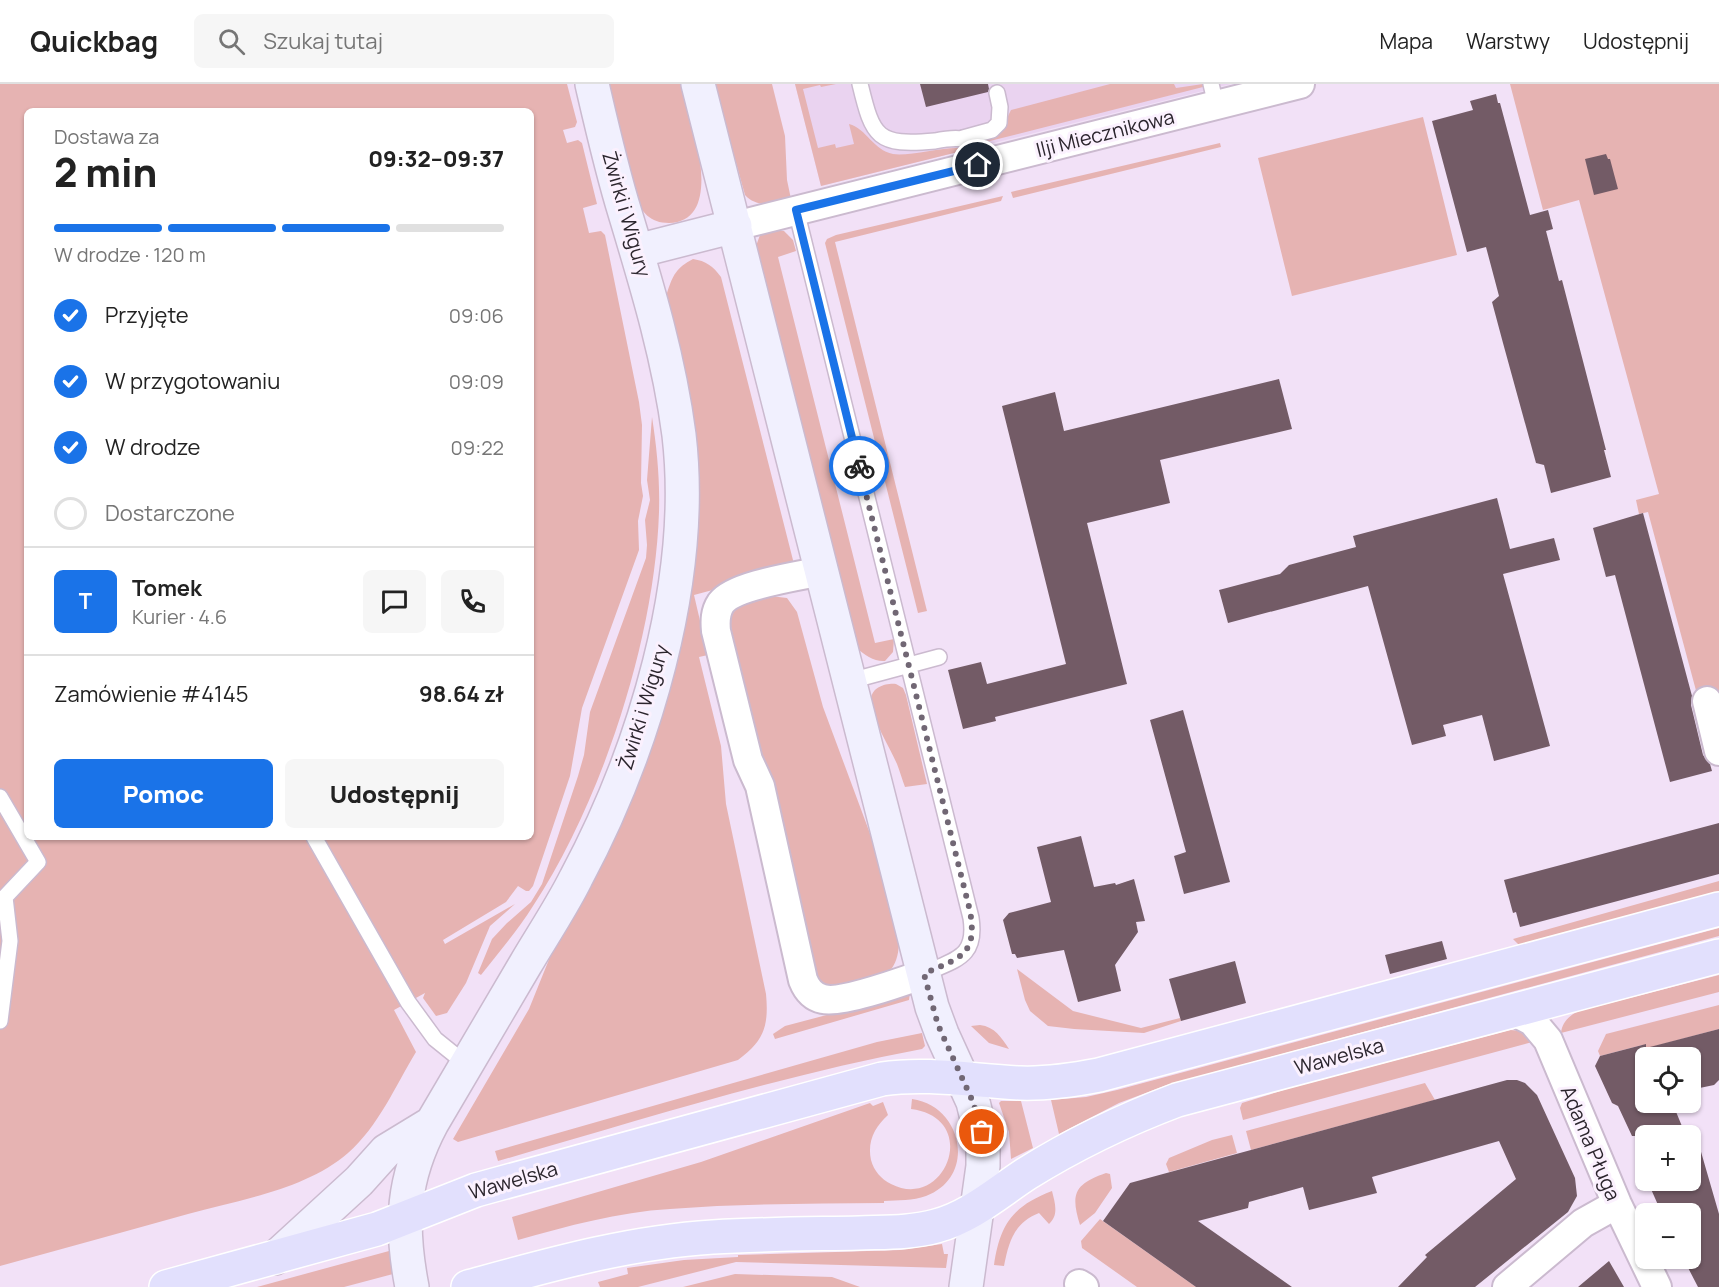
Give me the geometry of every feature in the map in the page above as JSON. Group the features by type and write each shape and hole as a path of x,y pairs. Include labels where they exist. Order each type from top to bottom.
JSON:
{"main road":[{"name":"Żwirki i Wigury","path":"412,1287 404,1218 411,1172 420,1145 564,901 597,837 638,734 667,627 679,555 682,503 681,458 676,414 662,339 619,192 592,84"},
{"path":"698,84 924,974 938,1025 976,1111 983,1143 983,1166 966,1287"},
{"path":"637,251 735,226"},
{"path":"962,1078 1046,1083 1121,1070 1719,909"},
{"name":"Wawelska","path":"468,1287 587,1255 664,1241 923,1229 950,1221 1101,1132 1152,1110 1219,1088 1719,956"},
{"name":"Wawelska","path":"166,1287 355,1236 476,1190 864,1083 913,1076 962,1078"},
{"path":"275,1258 359,1181 386,1151 432,1123"}],"street":[{"name":"Ilji Miecznikowa","path":"735,226 978,165 1214,94 1300,84"},
{"path":"822,571 737,592 722,602 715,618 716,631 748,760 760,786 803,981 815,996 831,1000 881,988 924,974"},
{"path":"1707,701 1719,751"},
{"name":"Adama Pługa","path":"1513,1011 1532,1021 1548,1040 1617,1204 1657,1287"},
{"path":"1507,1287 1583,1223 1617,1204"}],"lane":[{"path":"860,84 872,125 886,139 905,144 963,138 992,130 999,123 1000,106 997,93"},
{"path":"963,138 972,143 978,165"},
{"path":"796,210 972,924 971,941 966,952 924,974"},
{"path":"850,681 939,657"},
{"path":"0,797 24,838"},
{"path":"0,1021 10,941 5,897 38,862 25,840"},
{"path":"316,840 408,1002 435,1039 466,1064"}],"shaded area":[{"path":"0,84 567,84 577,122 575,127 563,130 567,143 578,140 582,143 597,204 583,208 589,233 601,231 605,235 639,402 642,425 641,483 643,496 638,521 639,550 582,708 570,776 533,886 526,891 518,886 506,902 443,940 445,944 515,904 490,926 466,983 447,1013 436,1016 423,998 425,993 394,1010 416,1052 386,1105 359,1143 313,1176 272,1192 0,1266"},
{"path":"605,84 682,84 701,165 701,187 697,205 687,218 669,223 657,221 647,216 637,202"},
{"path":"714,84 772,84 785,136 787,180 791,199 761,203 745,195"},
{"path":"795,84 1231,84 821,186"},
{"path":"795,84 836,84 803,89 818,148 835,144 836,148 854,144 849,124 861,130 880,148 893,154 953,148 966,150 821,186"},
{"path":"1110,84 1174,84 1176,88 1203,84 1203,87 982,143 981,137 1002,128 1011,110"},
{"path":"1510,84 1719,84 1719,714 1698,698 1648,512 1639,514 1636,500 1659,494 1579,200 1543,210"},
{"path":"1423,117 1457,255 1292,296 1258,158"},
{"path":"1220,143 1221,147 1013,198 1011,192"},
{"path":"1003,196 1001,201 835,242 927,611 918,613 825,243 827,239 836,235"},
{"path":"773,230 784,231 793,240 796,251 778,257 875,643 894,639 893,652 885,661 870,658 857,648 756,246 760,235"},
{"path":"693,259 709,265 721,277 794,564 787,570 694,595 708,655 699,657 721,746 726,804 766,994 767,1015 763,1032 754,1046 738,1060 458,1142 453,1139 529,1009 668,686 667,293 676,273"},
{"path":"652,417 659,488 655,561 636,664 620,717 581,818 558,864 527,915 481,975 478,973 492,939 531,902 542,884 584,755 590,712 646,558 645,520 650,500 647,480"},
{"path":"770,596 787,598 797,612 823,707 875,847 899,938 898,955 893,967 876,980 822,987 812,973 730,623 739,606"},
{"path":"896,684 903,688 906,695 927,784 905,787 874,714 871,699 874,691 884,685"},
{"path":"1719,881 1719,891 1519,945 1513,939"},
{"path":"1719,928 1719,936 1167,1085 1119,1103 1059,1134 1051,1100 1086,1097 1117,1090"},
{"path":"1017,969 1073,1011 1141,1028 1180,1018 1181,1021 1144,1033 1048,1026 1030,1011"},
{"path":"1719,975 1719,992 1561,1033 1567,1020 1579,1011"},
{"path":"910,993 909,1000 775,1039 773,1034 785,1026"},
{"path":"1719,1005 1719,1029 1652,1047 1642,1045 1600,1056 1598,1051 1606,1034"},
{"path":"980,1025 994,1030 1009,1049 989,1043 971,1026"},
{"path":"1510,1030 1523,1031 1536,1041 1243,1120 1240,1108 1242,1103 1290,1088"},
{"path":"922,1033 925,1046 922,1049 761,1086 498,1161 495,1151 877,1042"},
{"path":"1425,1083 1435,1100 1251,1150 1246,1131"},
{"path":"912,1099 929,1104 943,1114 952,1128 957,1143 957,1159 952,1174 942,1187 921,1198 884,1201 884,1203 697,1207 631,1213 593,1220 518,1240 512,1217 701,1162 870,1103 873,1106 883,1102 888,1115 879,1124 871,1141 871,1160 876,1171 891,1184 910,1189 927,1185 940,1175 948,1160 950,1144 945,1128 933,1116 911,1109"},
{"path":"1001,1101 1021,1101 1033,1148 1011,1159 1009,1132 999,1103"},
{"path":"1232,1135 1237,1153 1169,1172 1166,1164 1169,1158 1212,1140"},
{"path":"1106,1173 1110,1174 1112,1188 1095,1213 1080,1225 1075,1205 1078,1191 1087,1181"},
{"path":"1052,1191 1055,1209 1054,1217 1049,1224 1039,1213 1024,1222 1014,1234 1004,1266 994,1265 1000,1238 1011,1218 1027,1203"},
{"path":"1100,1219 1196,1287 1137,1287 1082,1248 1081,1241"},
{"path":"942,1244 944,1254 948,1254 946,1268 736,1262 638,1287 600,1287 598,1282 628,1274 627,1268 684,1260 738,1257 738,1255 900,1250"},
{"path":"389,1251 393,1274 344,1287 257,1287"},
{"path":"735,1274 832,1277 860,1287 683,1287"}],"building":[{"path":"920,84 988,84 989,89 988,92 926,107"},
{"path":"1496,94 1530,215 1548,210 1553,229 1546,231 1559,281 1562,280 1611,477 1551,493 1544,465 1536,463 1492,302 1499,296 1486,247 1467,252 1432,121 1473,110 1470,101"},
{"path":"1606,154 1610,159 1618,189 1594,195 1585,159"},
{"path":"1279,379 1292,429 1160,460 1170,503 1087,523 1127,684 995,717 996,721 963,729 948,670 981,662 987,684 1066,664 1002,406 1055,392 1064,431"},
{"path":"1497,498 1510,549 1554,538 1560,560 1503,574 1550,746 1494,761 1482,715 1443,725 1446,736 1412,745 1368,586 1228,623 1219,590 1280,574 1289,565 1356,547 1353,536"},
{"path":"1643,513 1692,696 1691,705 1703,755 1712,771 1670,782 1615,575 1606,577 1593,528"},
{"path":"1183,710 1230,882 1184,894 1174,856 1186,852 1150,720"},
{"path":"1719,823 1719,874 1520,927 1516,912 1513,913 1504,880"},
{"path":"1081,836 1094,887 1115,883 1116,885 1134,879 1145,921 1136,922 1138,932 1115,965 1121,991 1078,1002 1064,950 1017,958 1015,954 1012,954 1003,920 1009,913 1051,902 1037,847"},
{"path":"1442,941 1447,959 1390,974 1385,955"},
{"path":"1235,961 1246,1003 1181,1021 1169,979"},
{"path":"1719,1029 1719,1080 1714,1085 1701,1088 1701,1047 1650,1047"},
{"path":"1646,1044 1646,1047 1635,1047 1635,1113 1677,1113 1681,1125 1635,1125 1635,1136 1632,1136 1618,1106 1612,1103 1595,1066 1600,1056"},
{"path":"1507,1080 1525,1083 1537,1095 1575,1178 1577,1196 1568,1212 1475,1287 1398,1287 1427,1257 1425,1255 1516,1179 1499,1141 1372,1177 1377,1193 1309,1210 1303,1187 1249,1202 1248,1208 1198,1221 1292,1287 1196,1287 1103,1221 1130,1183"},
{"path":"1701,1152 1719,1214 1719,1287 1698,1287 1689,1269 1701,1269 1701,1203 1657,1203 1652,1191 1701,1191"},
{"path":"1609,1261 1624,1287 1578,1287"}],"way so far":[{"path":"859,466 972,924 969,949 924,974 938,1025 973,1102 982,1132"}],"route":[{"path":"859,466 796,210 978,165"}]}
